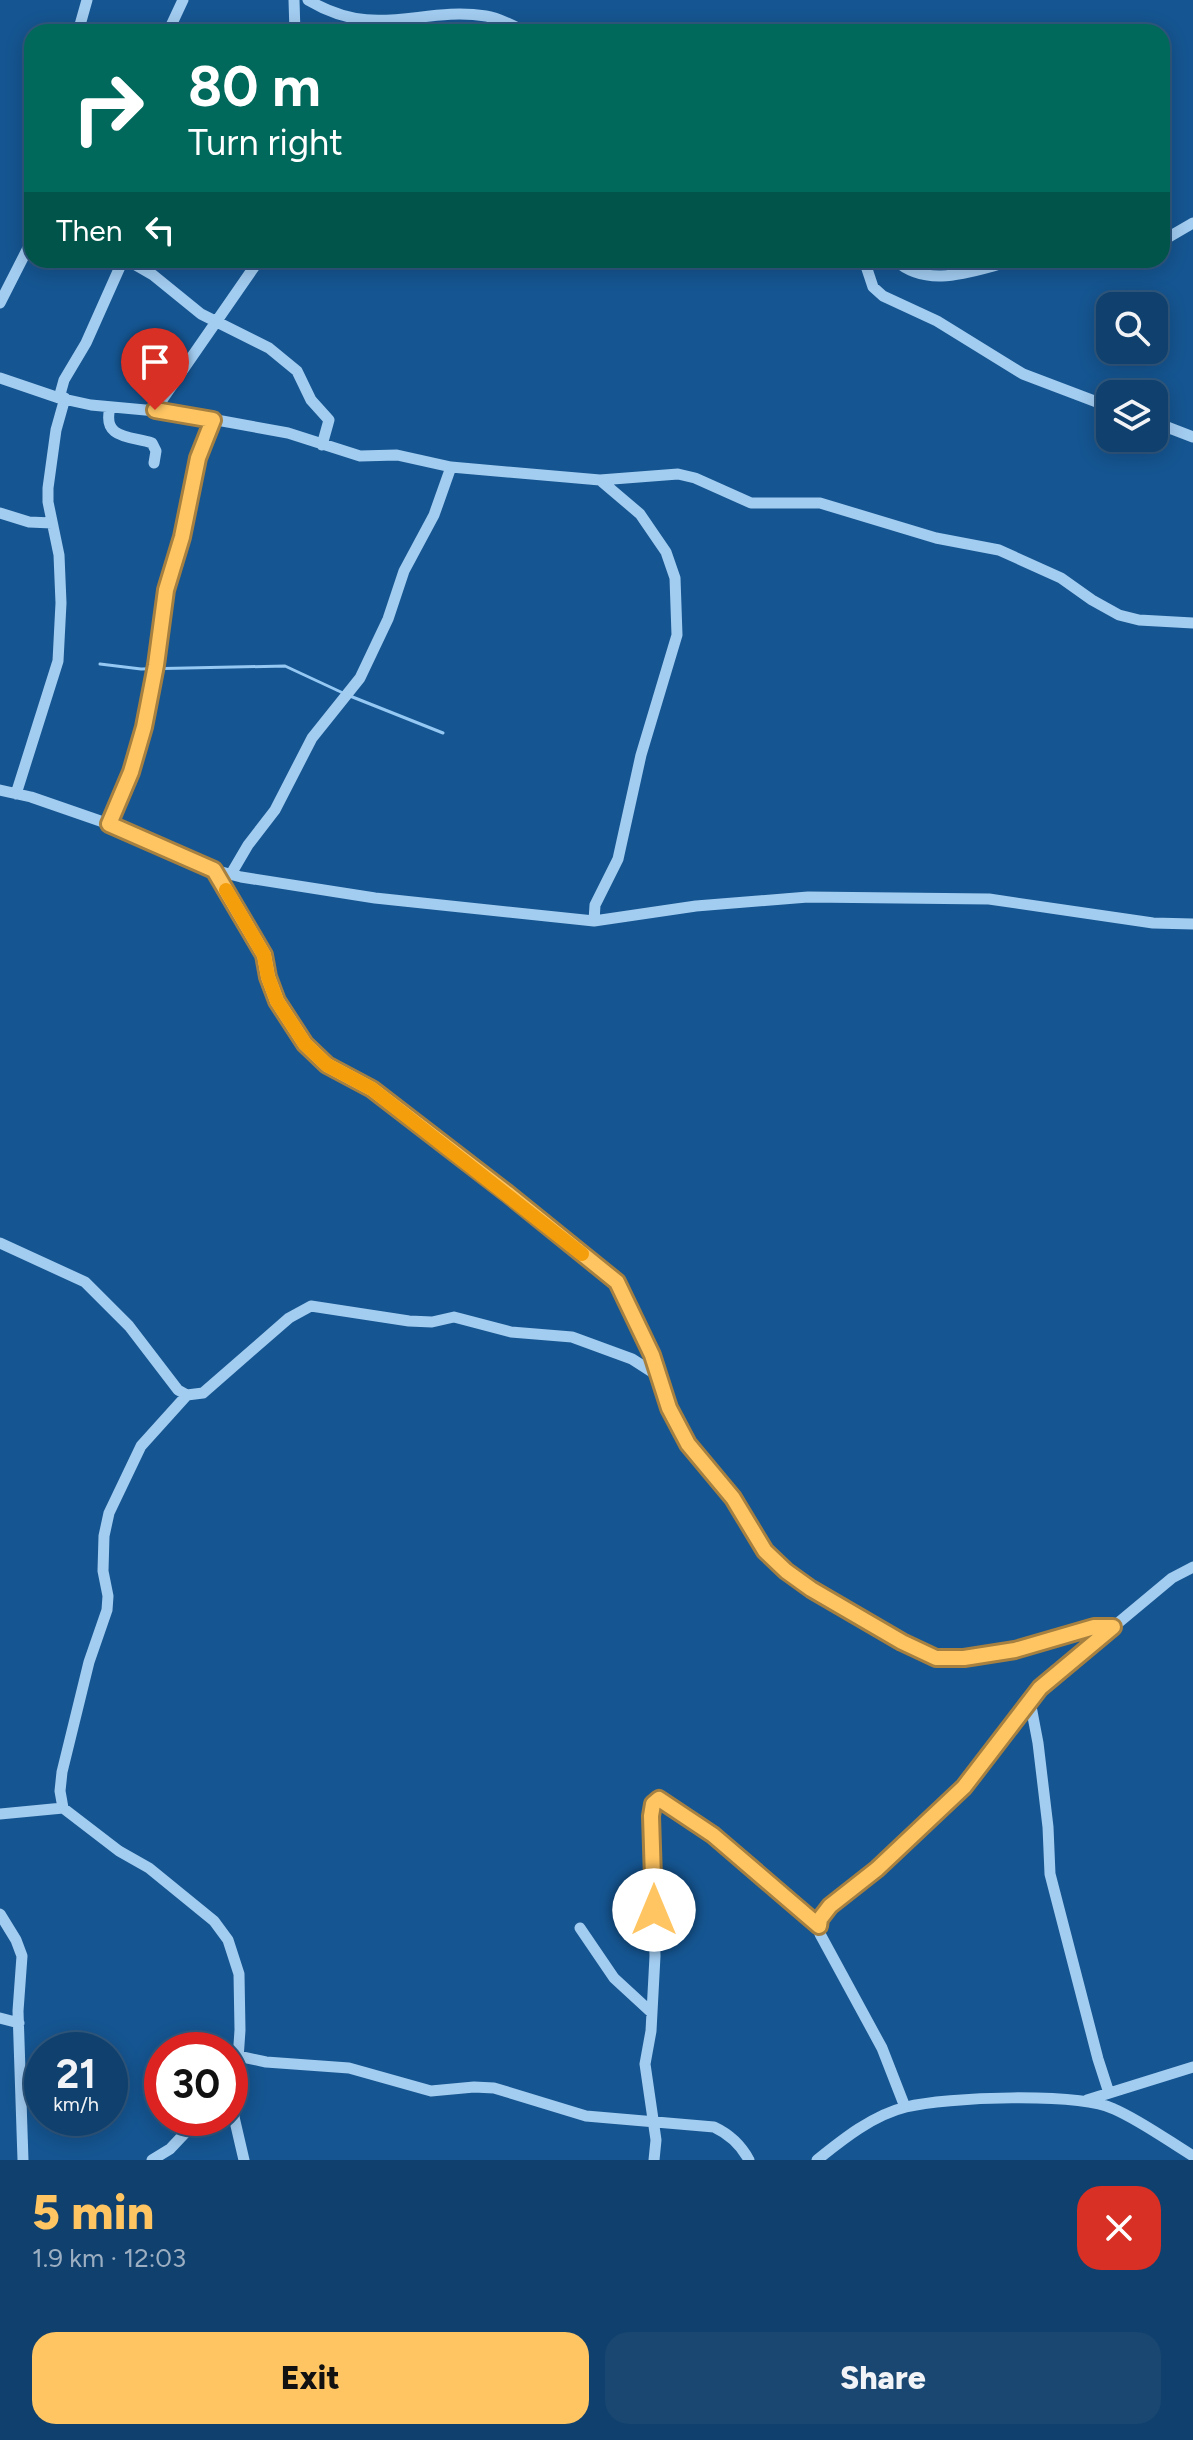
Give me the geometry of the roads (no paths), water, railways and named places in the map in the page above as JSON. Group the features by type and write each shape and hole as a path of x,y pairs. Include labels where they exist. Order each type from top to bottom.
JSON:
{"street":[{"path":"80,24 87,0"},
{"path":"172,24 183,0"},
{"path":"294,0 295,24"},
{"path":"308,0 330,11 365,21 389,22 448,15 485,16 506,24"},
{"path":"1170,236 1193,223"},
{"path":"0,303 24,256"},
{"path":"16,794 58,661 61,603 58,544 48,502 51,459 64,380 86,343 121,268"},
{"path":"140,268 201,314 269,348 297,371 308,396 330,422 322,445"},
{"path":"155,410 253,268"},
{"path":"867,268 873,287 883,296 937,321 1023,374 1096,402"},
{"path":"905,268 929,277 982,268"},
{"path":"0,378 62,398 110,408 155,410 288,433 348,454 397,455 451,467 600,480 678,474 695,478 751,503 811,502 831,505 927,536 999,550 1061,578 1119,615 1139,620 1193,623"},
{"path":"110,408 109,427 116,433 152,443 156,451 154,463"},
{"path":"109,824 131,772 153,683 166,590 182,537 198,458 213,420"},
{"path":"1168,427 1193,437"},
{"path":"231,874 248,845 275,810 312,738 360,678 388,619 404,571 434,515 451,467"},
{"path":"594,921 595,905 618,859 641,755 677,635 675,578 666,552 640,514 600,480"},
{"path":"0,513 29,522 52,523"},
{"path":"0,790 109,824 214,870 375,898 594,921 743,902 851,896 989,899 1153,923 1193,924"},
{"path":"214,870 264,955 277,1001 305,1044 327,1065 372,1089 617,1282 636,1318 669,1408 688,1444 733,1498 765,1551 811,1589 902,1642 936,1658 950,1659 1015,1650 1094,1627 1113,1627"},
{"path":"0,1243 85,1282 129,1326 178,1390 187,1395 203,1393 289,1318 311,1306 409,1321 432,1322 454,1317 511,1332 572,1337 632,1359 660,1377"},
{"path":"187,1395 141,1446 109,1513 103,1559 107,1610 89,1662 60,1791 63,1808 119,1851 149,1868 214,1921 228,1940 239,1974 240,2032"},
{"path":"905,2107 882,2048 825,1944 820,1919 830,1906 877,1869 964,1787 1040,1688 1172,1578 1193,1567"},
{"path":"1030,1701 1048,1827 1050,1874 1109,2093"},
{"path":"654,2160 656,2140 645,2064 651,2031 655,1956 651,1816 655,1801 659,1799 713,1835 819,1926"},
{"path":"0,1814 63,1808"},
{"path":"0,1914 22,1956 19,2023 23,2160"},
{"path":"580,1928 614,1978 652,2013"},
{"path":"0,2018 19,2023"},
{"path":"248,2058 349,2068 431,2091 494,2088 586,2116 714,2127 727,2133 744,2150 749,2160"},
{"path":"1086,2100 1193,2067"},
{"path":"817,2160 875,2119 905,2107 1030,2098 1086,2100 1112,2108 1193,2156"},
{"path":"152,2160 170,2149 182,2136"},
{"path":"238,2136 244,2160"}],"waterway":[{"path":"100,664 141,669 285,666 343,693"},
{"path":"350,696 443,733"}]}
